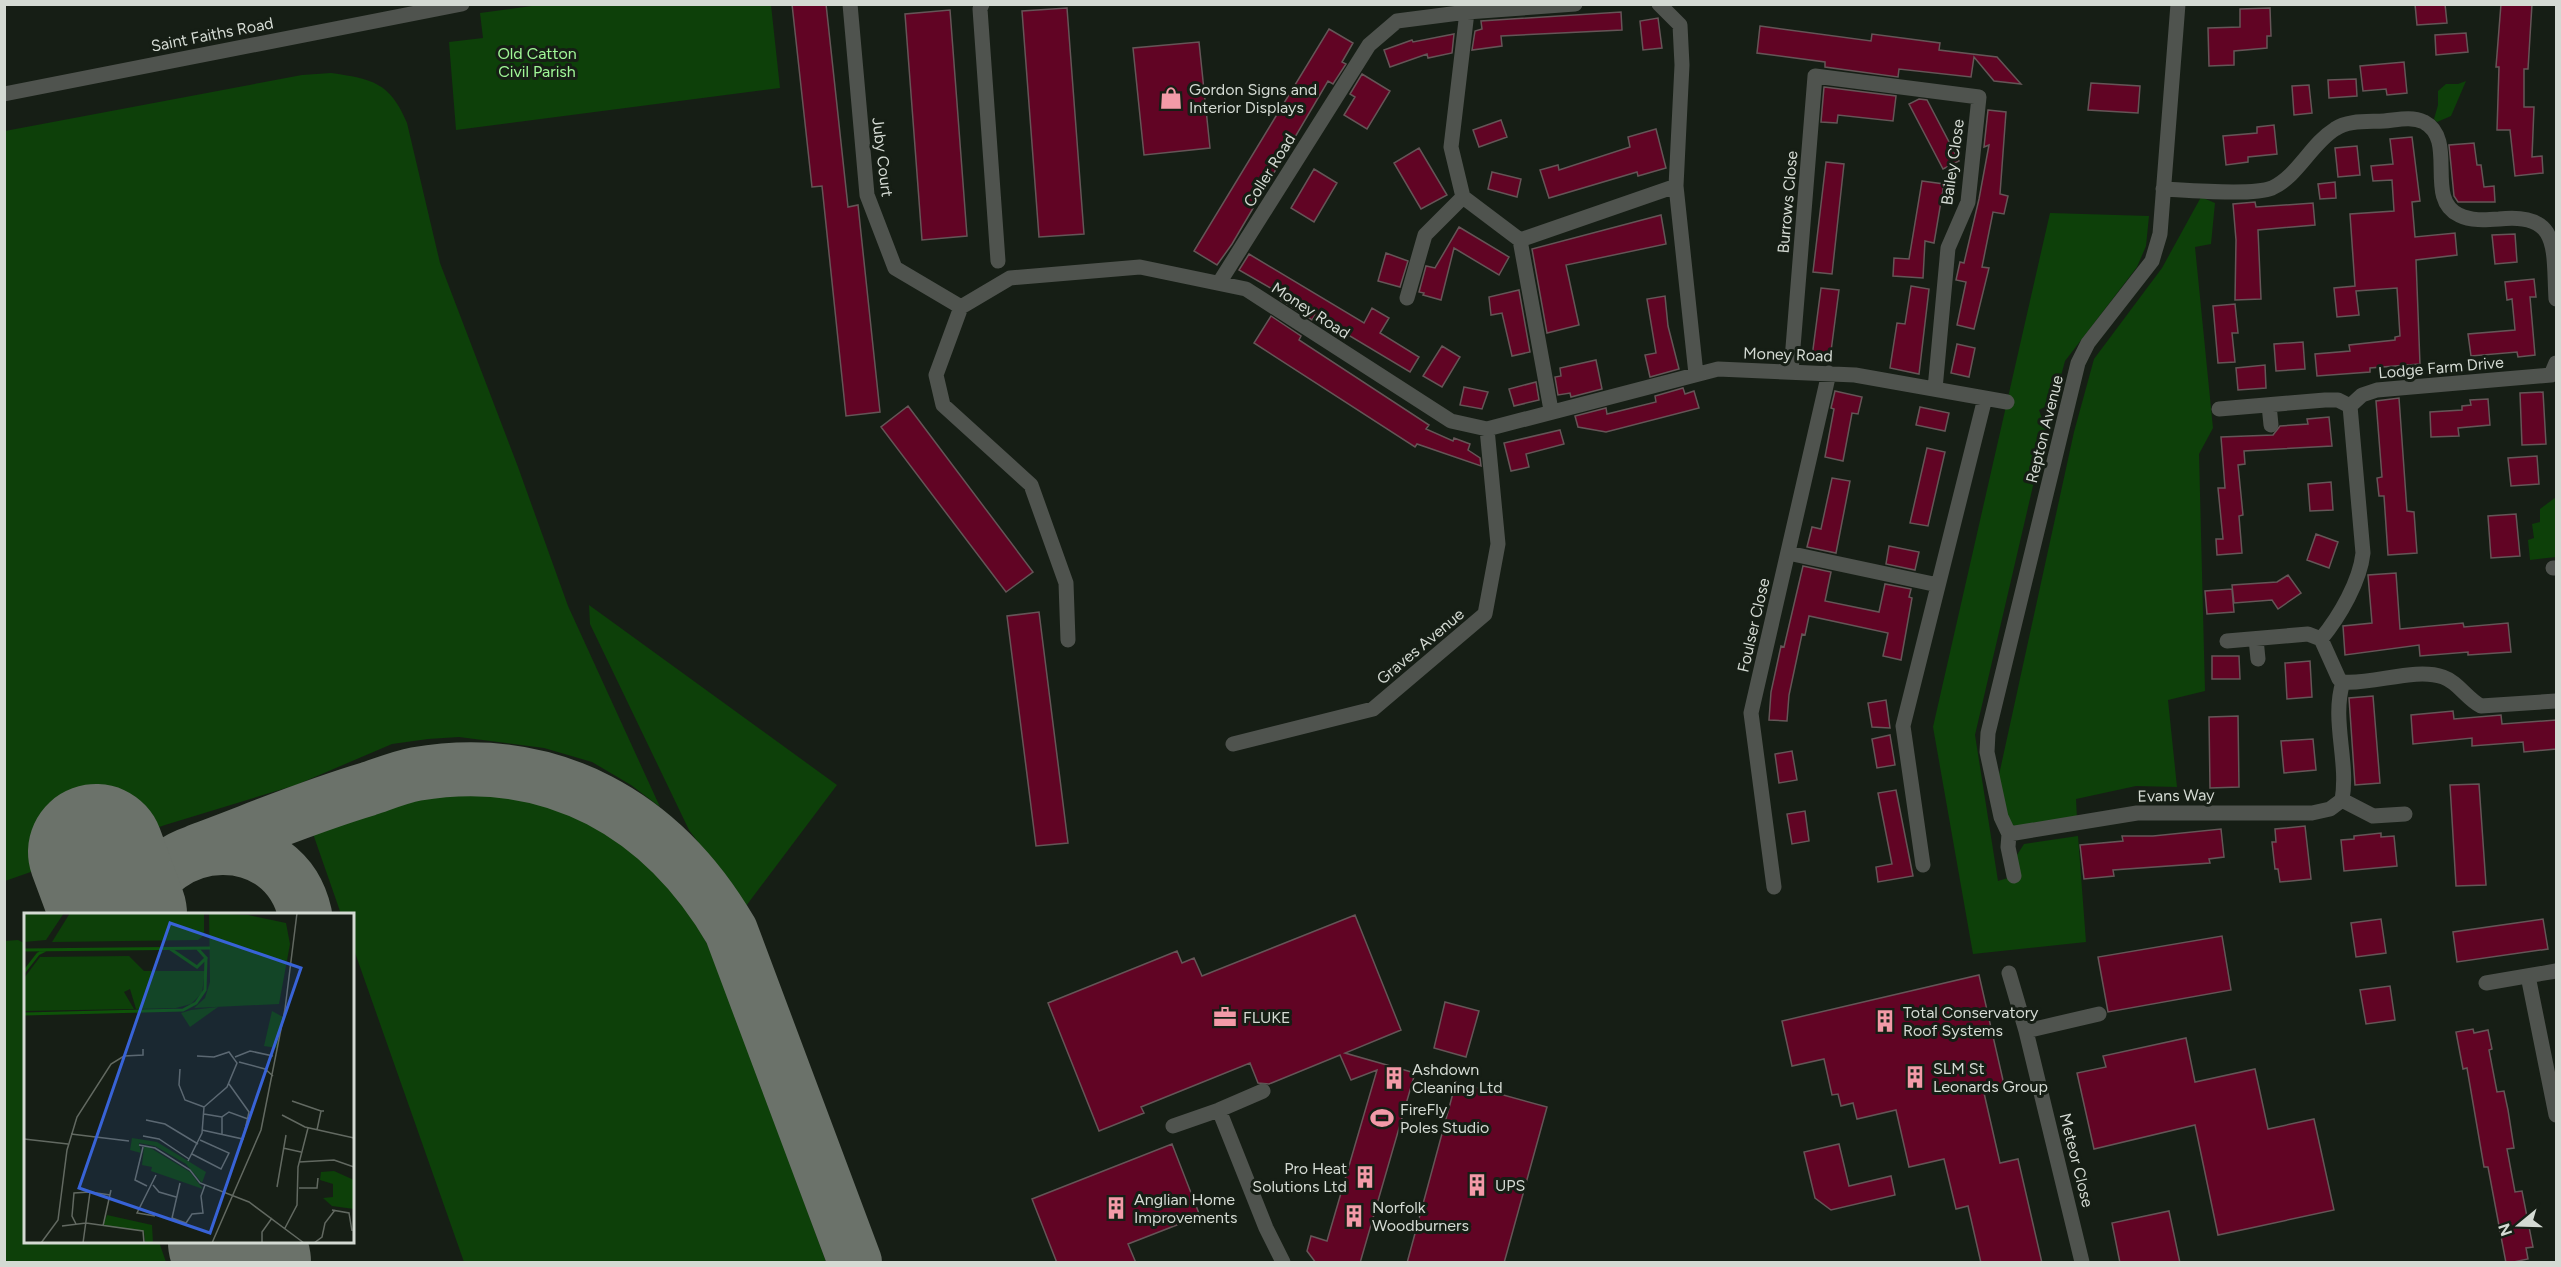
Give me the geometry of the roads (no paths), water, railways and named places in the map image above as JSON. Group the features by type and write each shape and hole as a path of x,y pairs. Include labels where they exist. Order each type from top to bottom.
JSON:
{"street":[{"name":"Saint Faiths Road","path":"4,94 462,4"},
{"name":"Juby Court","path":"850,4 867,195 895,268 961,308"},
{"path":"982,4 998,261"},
{"name":"Coller Road","path":"1219,284 1369,45 1397,21 1467,12 1575,4"},
{"path":"1659,4 1680,25 1682,65 1676,186 1696,374"},
{"name":"Repton Avenue","path":"2014,876 2008,847 2009,834 2001,817 1987,752 1988,733 2078,363 2088,343 2152,261 2160,234 2178,4"},
{"path":"1467,12 1451,147 1463,197 1521,240 1551,410"},
{"name":"Burrows Close","path":"1791,372 1815,76 1857,79"},
{"name":"Bailey Close","path":"1857,79 1979,97 1968,202 1948,248 1935,389"},
{"path":"2163,189 2202,192 2270,189 2284,180 2334,129 2346,124 2412,118 2425,123 2435,132 2439,145 2443,190 2447,204 2455,214 2476,220 2516,217 2534,219 2544,225 2550,238 2556,299"},
{"path":"1521,240 1676,186"},
{"path":"1407,298 1425,235 1463,197"},
{"name":"Money Road","path":"961,308 1011,278 1140,267 1246,289 1451,421 1487,429 1551,410 1718,369 1855,375 2007,402"},
{"path":"961,308 936,375 943,405 1031,485 1066,583 1068,640"},
{"name":"Foulser Close","path":"1774,887 1751,713 1829,373"},
{"name":"Lodge Farm Drive","path":"2350,406 2362,395 2377,390 2555,373"},
{"path":"1923,865 1903,726 1985,398"},
{"path":"2219,409 2338,400 2350,406 2363,553 2361,568 2322,639"},
{"path":"2269,405 2271,425"},
{"name":"Graves Avenue","path":"1233,744 1374,709 1485,614 1498,544 1487,429"},
{"path":"1788,553 1938,585"},
{"path":"2227,641 2308,634 2322,639 2339,679 2343,682 2424,675 2443,677 2470,700 2481,706 2556,701"},
{"path":"2256,639 2258,659"},
{"path":"2343,682 2338,700 2344,784 2342,800 2373,816 2405,814"},
{"name":"Evans Way","path":"2009,834 2137,813 2312,813 2330,809 2342,800"},
{"path":"2486,983 2556,971"},
{"name":"Meteor Close","path":"2008,973 2026,1031 2082,1263"},
{"path":"2528,976 2556,1115"},
{"path":"2026,1031 2099,1014"},
{"path":"1173,1126 1263,1091"},
{"path":"1219,1110 1266,1228 1283,1263"}],"place":[{"name":"Gordon Signs and Interior Displays","path":"1171,98"},
{"name":"FLUKE","path":"1225,1017"},
{"name":"Total Conservatory Roof Systems","path":"1885,1021"},
{"name":"SLM St Leonards Group","path":"1915,1077"},
{"name":"Ashdown Cleaning Ltd","path":"1394,1078"},
{"name":"FireFly Poles Studio","path":"1382,1118"},
{"name":"Pro Heat Solutions Ltd","path":"1365,1177"},
{"name":"UPS","path":"1477,1185"},
{"name":"Anglian Home Improvements","path":"1116,1208"},
{"name":"Norfolk Woodburners","path":"1354,1216"}],"park label":[{"name":"Old Catton Civil Parish","path":"537,62"}]}
